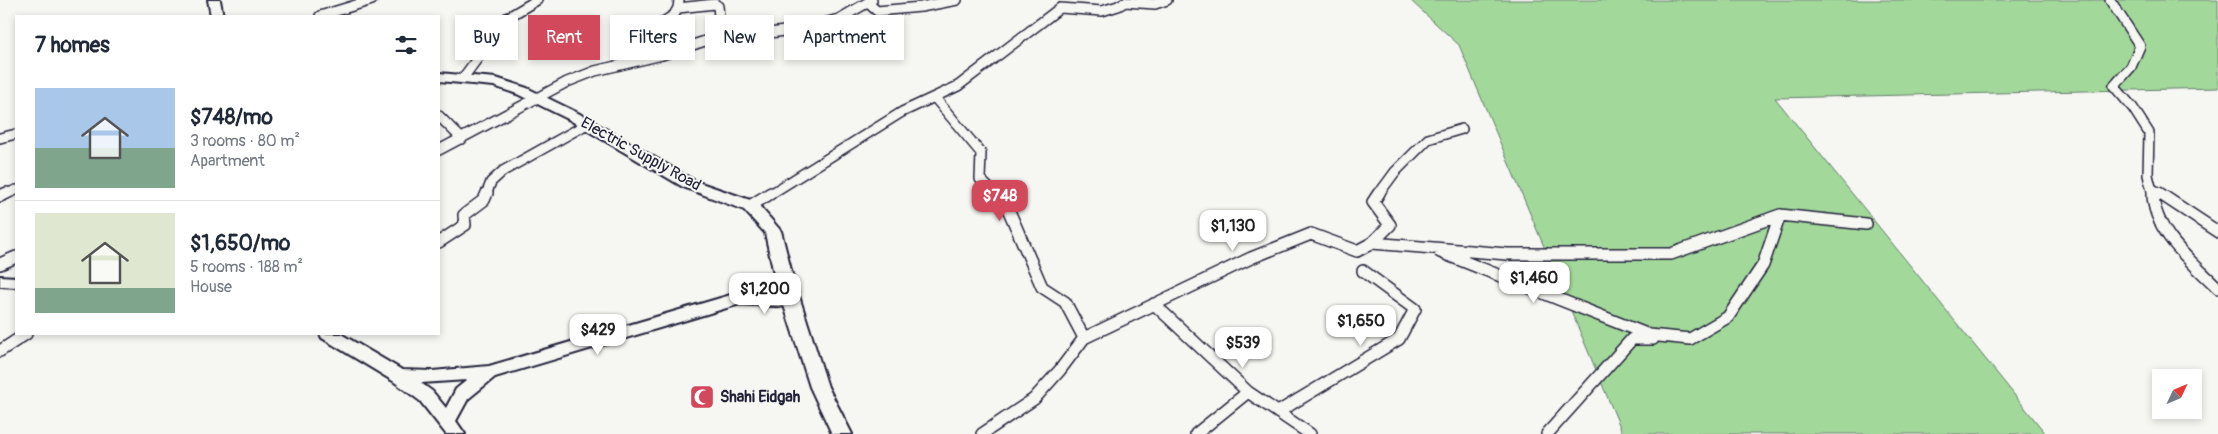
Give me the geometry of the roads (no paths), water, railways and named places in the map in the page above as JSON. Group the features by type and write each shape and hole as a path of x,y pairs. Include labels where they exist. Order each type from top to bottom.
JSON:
{"main road":[{"path":"214,0 217,15"},
{"name":"Electric Supply Road","path":"440,77 496,82 522,90 588,124 689,184 750,206 773,231 783,274 819,387 842,434"},
{"path":"399,376 432,377 489,372 740,298 783,274"},
{"path":"0,281 15,282"},
{"path":"740,298 792,301"},
{"path":"330,335 399,376 426,396 451,428"},
{"path":"451,428 462,394 489,372"}],"street":[{"path":"323,15 372,0"},
{"path":"463,78 485,48 494,30 505,19 537,0"},
{"path":"774,33 801,30 839,19 870,1 877,11 921,7 957,0"},
{"path":"750,206 902,112 958,86 1060,8 1095,11 1117,8 1125,2 1155,4 1167,0"},
{"path":"2110,0 2140,46 2131,67 2114,86 2133,108 2149,133 2148,174 2153,189 2153,205 2173,244 2218,288"},
{"path":"679,4 715,4 718,6 719,15"},
{"path":"440,150 567,82 595,71 641,60"},
{"path":"935,98 980,153 980,179 1006,204 1042,287 1065,302 1084,338"},
{"path":"440,117 462,139"},
{"path":"440,241 465,224 464,215 484,200 495,177 503,170 588,124"},
{"path":"982,434 1034,399 1060,370 1084,338 1251,258 1311,234 1357,251 1372,243 1390,225 1373,202 1395,172 1428,139 1462,129"},
{"path":"0,138 15,134"},
{"path":"2153,189 2218,232"},
{"path":"0,196 15,190"},
{"path":"1372,243 1507,254 1671,254 1780,215 1866,224"},
{"path":"1547,434 1632,339 1690,339 1728,316 1763,266 1780,215"},
{"path":"1429,248 1649,335 1690,339"},
{"path":"0,264 15,257"},
{"path":"1278,412 1400,339 1415,309 1364,270"},
{"path":"1154,304 1248,392 1310,434"},
{"path":"0,351 24,335"},
{"path":"1196,434 1248,392"}],"place":[{"name":"Shahi Eidgah","path":"702,397"}]}
